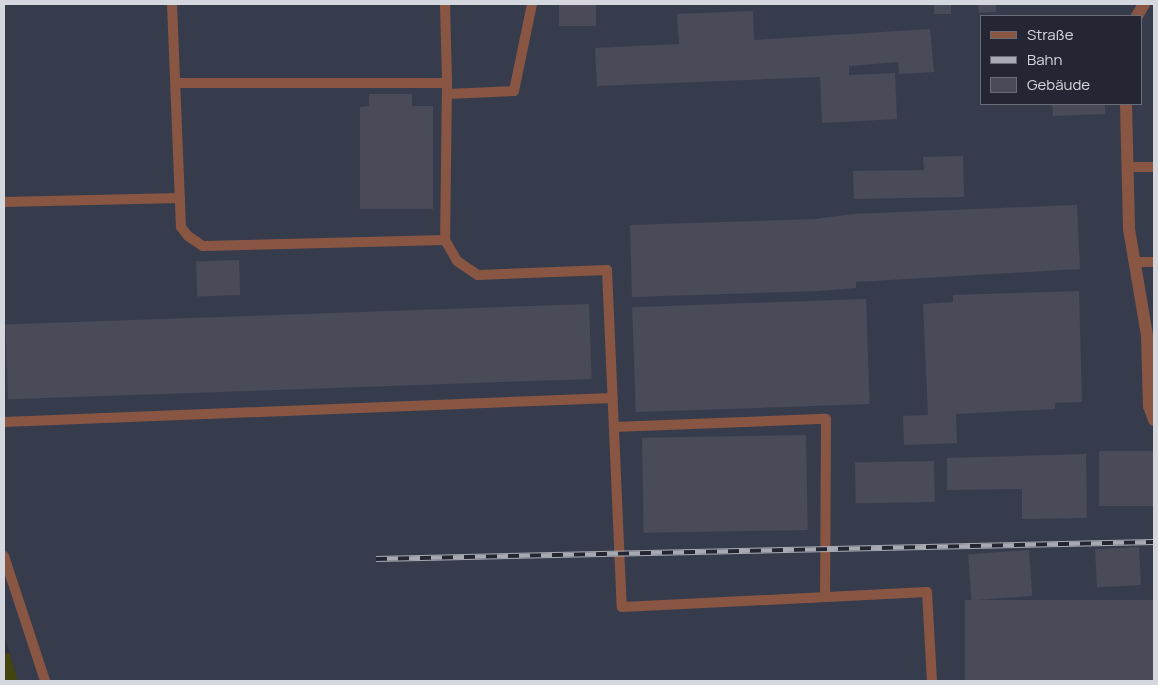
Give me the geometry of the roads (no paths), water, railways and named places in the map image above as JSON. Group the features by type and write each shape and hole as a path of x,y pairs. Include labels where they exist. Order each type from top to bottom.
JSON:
{"street":[{"path":"1138,15 1144,4"},
{"path":"1126,105 1128,229 1147,334 1149,406 1154,420"}],"lane":[{"path":"172,4 181,227 188,236 203,246 445,240"},
{"path":"445,4 447,83 445,240 457,261 478,275 607,270 622,607 927,592 932,681"},
{"path":"447,94 514,91 532,4"},
{"path":"176,83 447,83"},
{"path":"1127,167 1154,167"},
{"path":"4,202 180,198"},
{"path":"1134,262 1154,262"},
{"path":"4,422 612,398"},
{"path":"614,427 826,419 825,597"},
{"path":"4,556 45,681"}],"railway":[{"path":"376,559 1154,542"}]}
